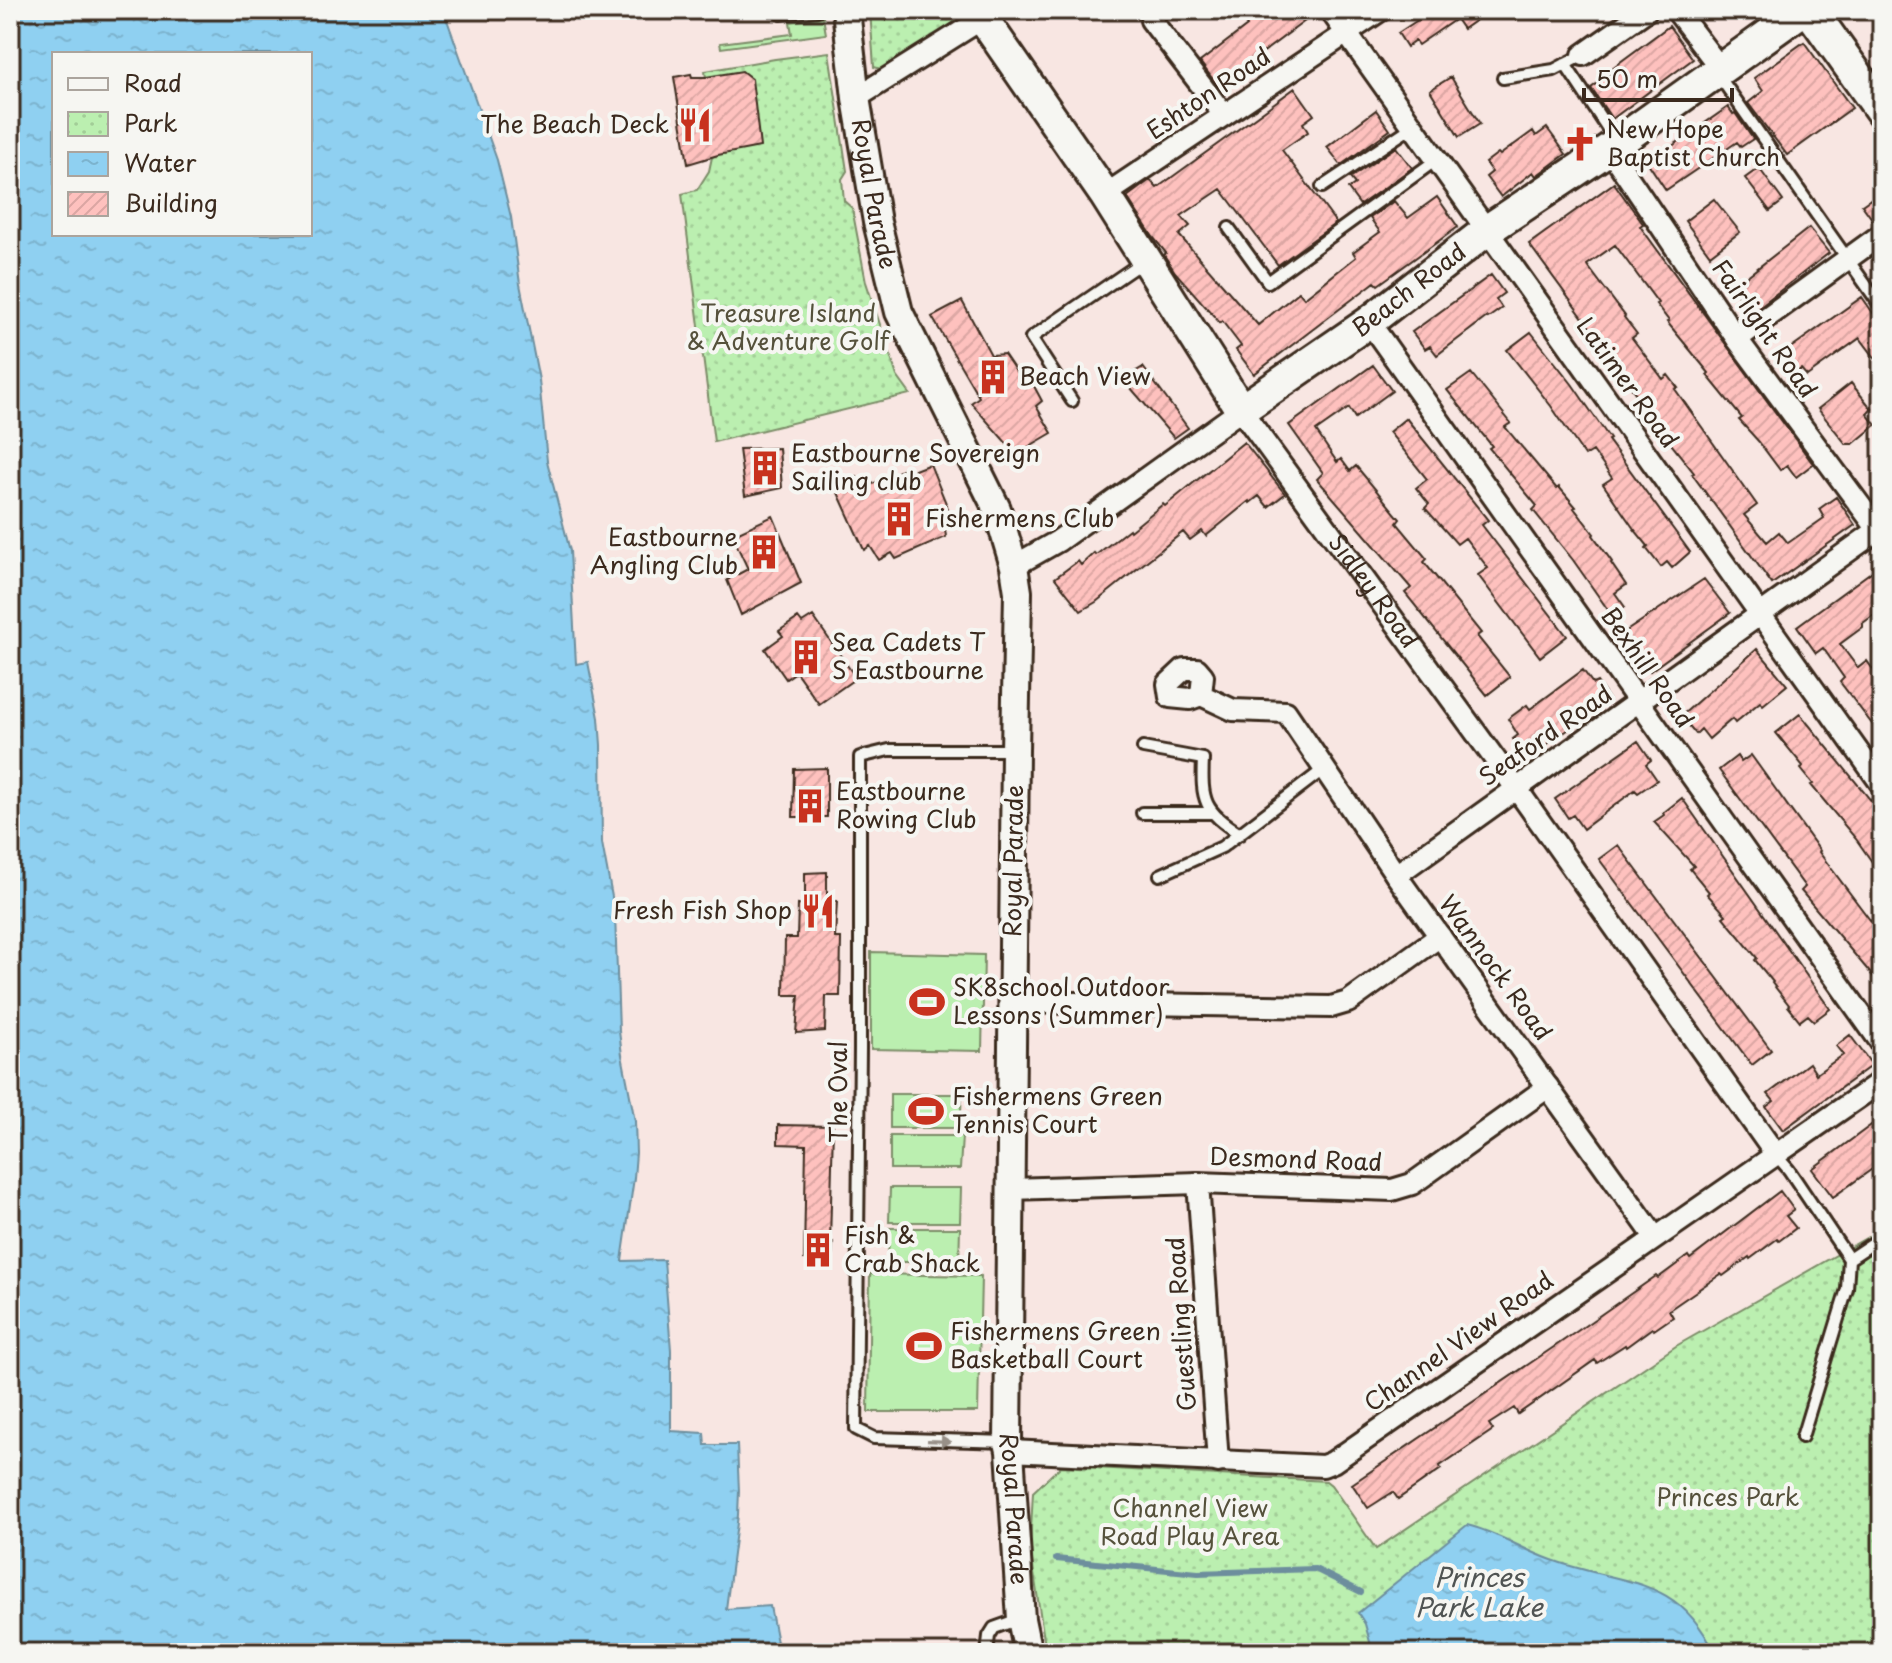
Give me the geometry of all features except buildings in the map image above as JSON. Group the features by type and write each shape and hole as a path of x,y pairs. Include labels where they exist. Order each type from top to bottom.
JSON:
{"main road":[{"name":"Beach Road","path":"1241,410 1369,322 1486,231 1613,146 1803,10"},
{"path":"1810,10 1876,90"},
{"name":"Sidley Road","path":"985,13 1147,258 1241,410"}],"street":[{"name":"Royal Parade","path":"846,10 856,98 877,222 899,312 997,509 1014,566 1018,592 1009,1446 1021,1619 1028,1653"},
{"name":"Latimer Road","path":"1330,10 1882,785"},
{"name":"Eshton Road","path":"1105,195 1381,10"},
{"path":"1574,60 1647,10"},
{"path":"1676,10 1718,70"},
{"name":"Royal Parade","path":"856,98 985,13"},
{"path":"1151,20 1224,115"},
{"name":"Fairlight Road","path":"1613,146 1737,339 1881,530"},
{"path":"1737,339 1882,234"},
{"name":"Bexhill Road","path":"1369,322 1882,1044"},
{"name":"Beach Road","path":"1014,566 1058,541 1241,410"},
{"name":"Sidley Road","path":"1241,410 1516,788 1776,1155"},
{"name":"Seaford Road","path":"1396,875 1881,530"},
{"name":"Wannock Road","path":"1201,695 1233,710 1286,712 1396,875 1655,1237"},
{"path":"1012,1002 1331,1007 1348,1002 1440,936"},
{"name":"Channel View Road","path":"1009,1446 1218,1462 1323,1466 1333,1462 1882,1081"},
{"name":"Desmond Road","path":"1011,1189 1198,1183 1392,1190 1412,1184 1548,1087"},
{"name":"Guestling Road","path":"1198,1183 1218,1462"}],"lane":[{"path":"781,14 818,10"},
{"path":"1503,78 1554,70 1574,60 1613,146"},
{"path":"1718,70 1882,308"},
{"path":"1322,187 1412,127"},
{"path":"1229,228 1268,282 1436,160"},
{"path":"1072,401 1031,338 1147,258"},
{"path":"1143,748 1203,759 1202,780 1207,806 1218,820 1240,834"},
{"name":"The Oval","path":"1009,1446 874,1438 856,1429 860,757 889,750 1015,750"},
{"path":"1160,875 1222,847 1324,769"},
{"path":"1142,813 1213,813"},
{"path":"1776,1155 1849,1259 1847,1289 1802,1437"},
{"path":"1849,1259 1882,1237"},
{"path":"987,1653 989,1636 994,1628 1021,1619"}],"green space":[{"path":"870,10 961,10 966,21 888,71 874,67"},
{"path":"823,17 826,34 721,48 720,43 792,34 790,22"},
{"name":"Treasure Island & Adventure Golf","path":"829,52 847,171 842,179 844,201 852,208 866,282 897,376 910,394 714,442 682,194 697,190 709,171 712,157 717,155 705,71"},
{"name":"SK8school Outdoor Lessons (Summer)","path":"871,952 984,955 982,1051 871,1049"},
{"name":"Fishermens Green Tennis Court","path":"890,1094 962,1094 960,1128 890,1128"},
{"name":"Fishermens Green Tennis Court","path":"890,1136 962,1136 960,1169 890,1169"},
{"name":"Fishermens Green Tennis Court","path":"890,1188 961,1188 960,1222 889,1222"},
{"path":"889,1228 960,1228 959,1262 888,1262"},
{"name":"Princes Park","path":"1882,1229 1882,1653 1046,1653 1030,1547 1033,1492 1061,1466 1326,1481 1376,1549 1676,1346"},
{"name":"Fishermens Green Basketball Court","path":"870,1274 981,1276 978,1412 868,1412"}],"water":[{"path":"10,10 443,10 497,160 511,217 520,284 539,380 547,461 570,551 576,664 588,662 599,718 602,843 615,913 619,1031 635,1121 634,1178 622,1261 664,1260 671,1350 671,1431 704,1433 705,1445 737,1445 738,1515 726,1609 770,1606 779,1653 10,1653"},
{"name":"Princes Park Lake","path":"1467,1525 1552,1560 1646,1586 1665,1595 1683,1608 1700,1627 1715,1653 1373,1653 1365,1624 1358,1613"}],"waterway":[{"path":"1056,1559 1198,1573 1315,1569 1361,1592"}],"place":[{"name":"The Beach Deck","path":"695,125"},
{"name":"New Hope Baptist Church","path":"1580,144"},
{"name":"Beach View","path":"993,377"},
{"name":"Eastbourne Sovereign Sailing club","path":"765,468"},
{"name":"Fishermens Club","path":"899,519"},
{"name":"Eastbourne Angling Club","path":"764,552"},
{"name":"Sea Cadets T S Eastbourne","path":"806,657"},
{"name":"Eastbourne Rowing Club","path":"810,806"},
{"name":"Fresh Fish Shop","path":"818,911"},
{"name":"SK8school Outdoor Lessons (Summer)","path":"927,1002"},
{"name":"Fishermens Green Tennis Court","path":"926,1111"},
{"name":"Fish & Crab Shack","path":"818,1250"},
{"name":"Fishermens Green Basketball Court","path":"924,1346"}],"park label":[{"name":"Channel View Road Play Area","path":"1190,1523"}]}
